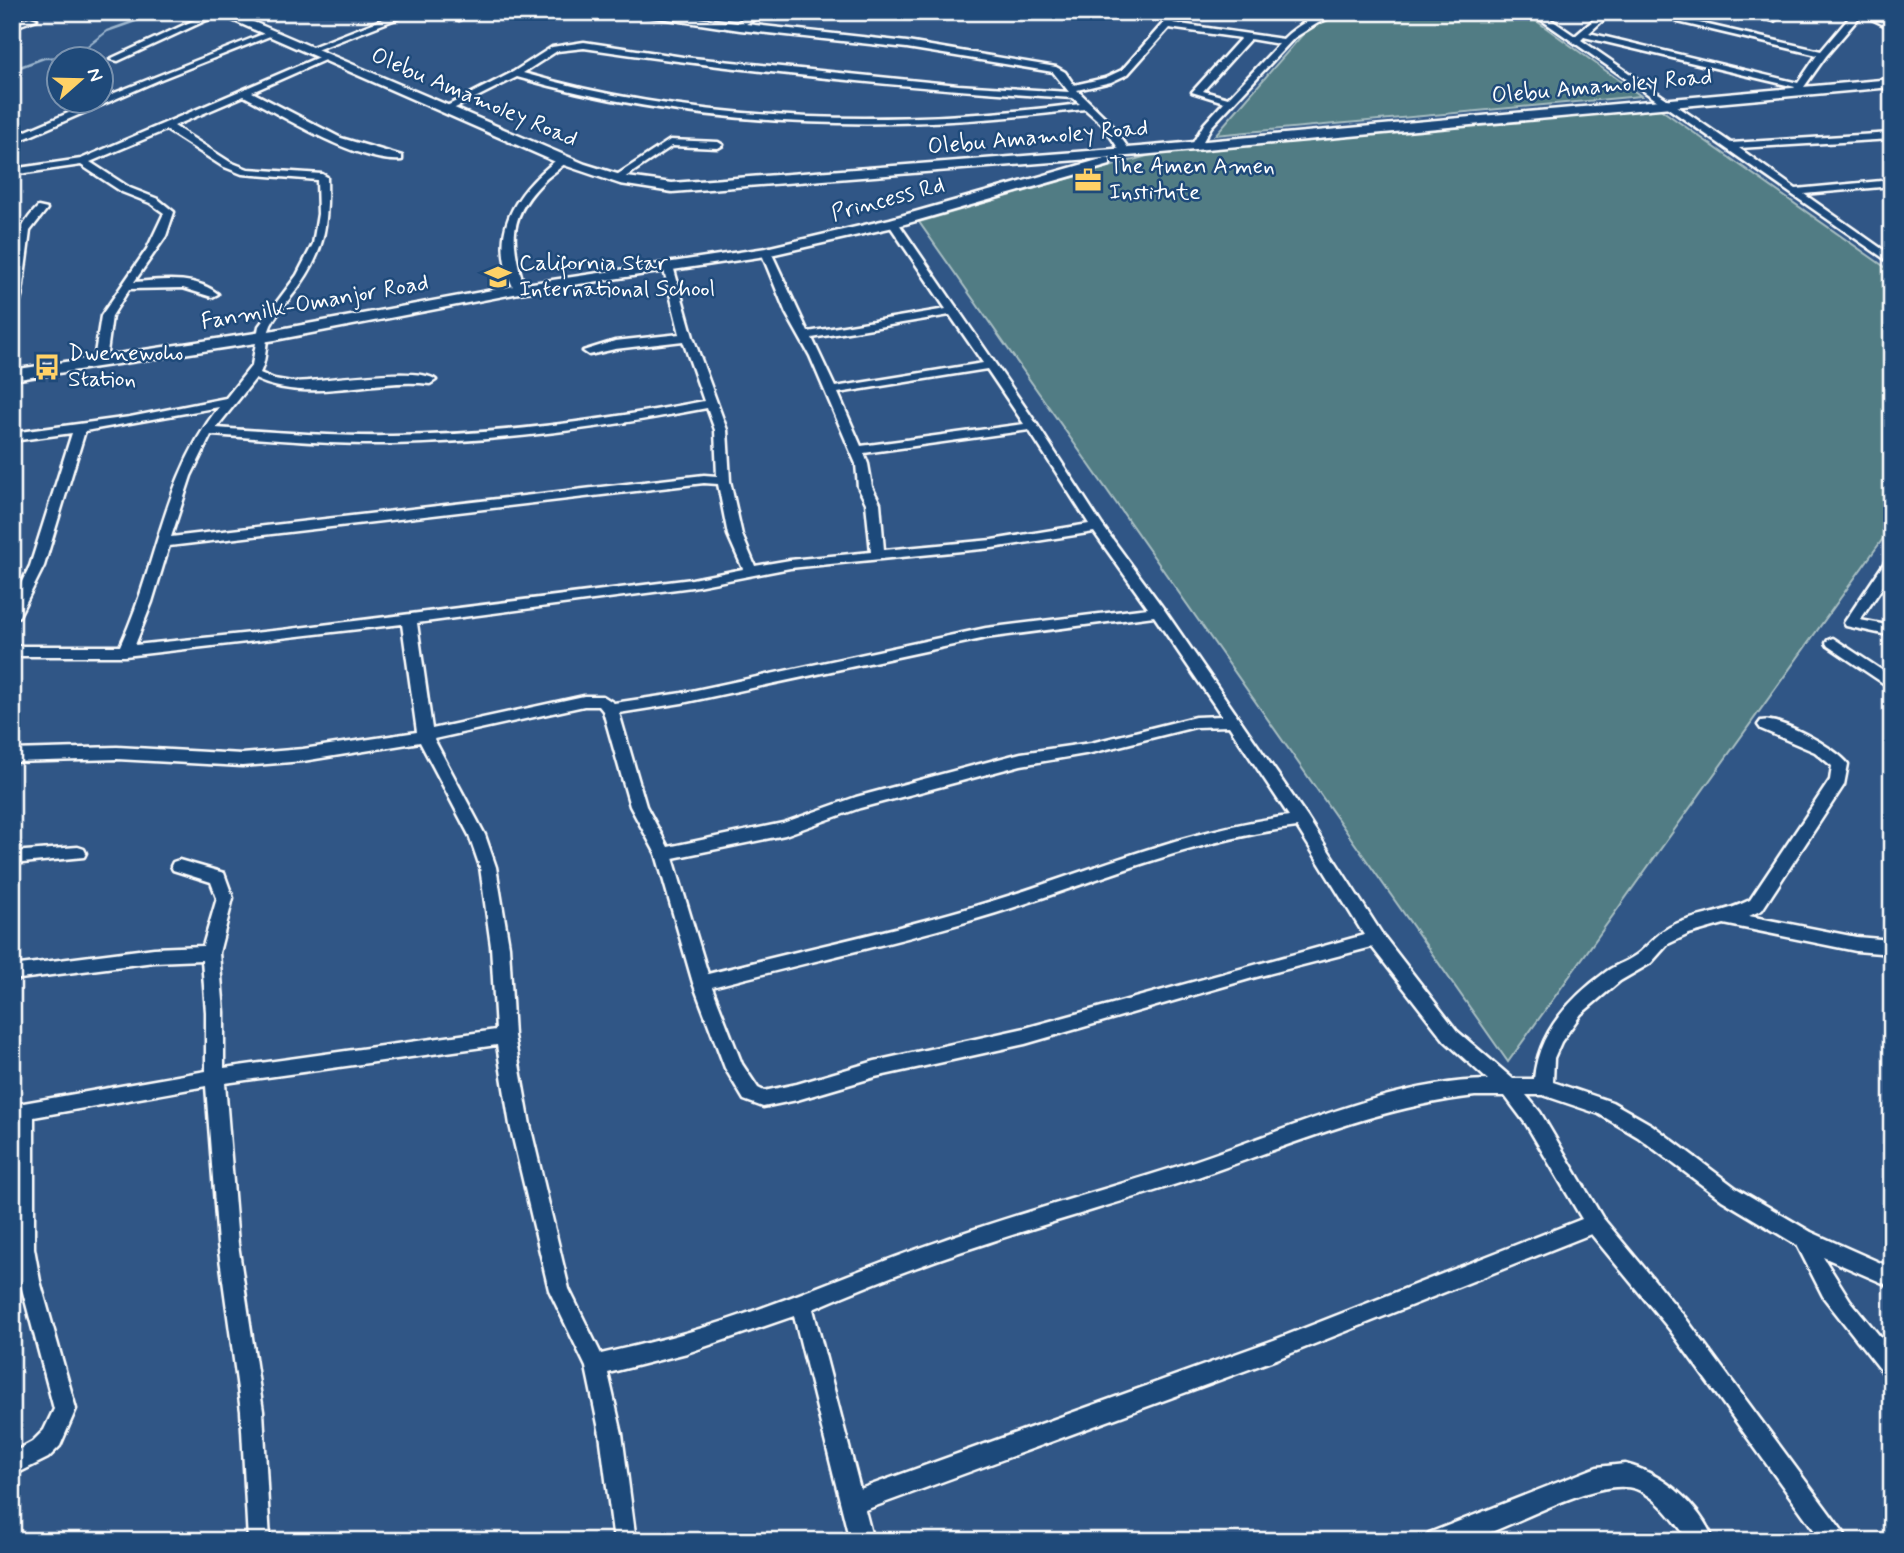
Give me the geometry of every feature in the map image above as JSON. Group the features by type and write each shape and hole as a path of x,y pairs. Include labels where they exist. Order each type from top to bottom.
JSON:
{"street":[{"name":"Olebu Amamoley Road","path":"220,12 563,160 614,180 646,187 691,188 1133,152 1798,89 1892,83"},
{"path":"116,59 220,12"},
{"path":"443,12 458,18"},
{"path":"625,12 907,45 1050,69 1062,74 1073,92 1133,152"},
{"path":"740,27 742,22 762,12"},
{"path":"962,12 1078,16 1093,12"},
{"path":"444,110 516,74 555,50 584,45 672,58 958,88 1073,92 1125,72 1178,12"},
{"path":"1196,146 1202,132 1286,42 1306,26 1338,12"},
{"path":"1534,12 1579,36 1666,103 1892,261"},
{"path":"1579,36 1608,12"},
{"path":"1749,12 1774,18"},
{"path":"1579,36 1798,89 1823,54 1859,12"},
{"path":"1865,12 1892,26"},
{"path":"308,50 406,13"},
{"path":"12,25 33,19"},
{"path":"1682,22 1823,54"},
{"path":"1167,25 1286,42"},
{"path":"12,141 158,78 271,34"},
{"path":"1229,101 1198,92 1248,36"},
{"path":"12,172 83,162 324,58"},
{"path":"516,74 568,89 672,109 846,122 1000,117 1086,106"},
{"path":"244,92 354,147 371,154 398,158"},
{"path":"125,651 139,622 175,499 195,452 258,365 261,337 270,317 302,275 318,244 323,214 324,180 319,176 246,172 226,164 166,126"},
{"path":"1729,146 1892,136"},
{"path":"614,180 670,144 718,145"},
{"name":"Princess Rd","path":"519,289 766,252 893,223 1133,152"},
{"path":"519,289 508,243 514,220 533,185 563,160"},
{"path":"83,162 127,190 155,201 169,212 163,228 129,286 106,317 100,360"},
{"path":"1794,192 1891,184"},
{"path":"12,307 19,282 20,239 27,224 42,209"},
{"path":"893,223 1032,426 1097,527 1158,611 1301,821 1376,939 1451,1036 1509,1087 1533,1118 1595,1223 1677,1323 1836,1541"},
{"path":"766,252 857,450 865,487 873,503 878,556"},
{"path":"668,266 687,337 721,430 724,481 735,535 751,572"},
{"path":"129,286 188,284 201,287 212,294"},
{"name":"Fanmilk-Omanjor Road","path":"12,375 261,337 519,289"},
{"path":"806,336 953,311"},
{"path":"589,352 615,345 687,337"},
{"path":"831,391 990,365"},
{"path":"253,374 274,385 295,386 387,378 416,377 430,380"},
{"path":"12,436 79,429 232,401"},
{"path":"208,431 347,440 489,436 651,415 712,403"},
{"path":"857,450 961,438 1032,426"},
{"path":"12,617 37,566 79,429"},
{"path":"164,542 696,479 724,481"},
{"path":"12,652 125,651 409,620 692,583 790,564 992,544 1097,527"},
{"path":"1892,562 1851,623 1892,631"},
{"path":"610,709 681,698 986,633 1158,611"},
{"path":"409,620 425,736 477,835 488,867 500,946 505,1036 520,1125 559,1290 596,1366 611,1434 625,1541"},
{"path":"1833,643 1892,684"},
{"path":"12,756 117,753 242,760 337,751 425,736 597,699 603,701 610,709 638,806 664,854 702,983 734,1068 751,1094 763,1099 876,1069 1025,1036 1376,939"},
{"path":"664,854 785,829 856,803 1021,759 1091,748 1195,722 1232,721"},
{"path":"1543,1087 1545,1058 1554,1038 1575,1009 1614,976 1645,958 1662,939 1684,928 1741,913 1756,905 1838,780 1840,764 1832,755 1766,725"},
{"path":"702,983 964,916 1212,835 1259,825 1301,821"},
{"path":"12,858 78,853"},
{"path":"179,866 218,878 225,898 210,953 215,1012 215,1077 228,1244 253,1411 259,1541"},
{"path":"1719,917 1856,944 1892,947"},
{"path":"12,973 154,955 210,953"},
{"path":"12,1465 40,1450 52,1438 65,1409 30,1281 24,1248 19,1111 215,1077 505,1036"},
{"path":"596,1366 687,1343 801,1304 871,1274 985,1234 1194,1170 1343,1117 1438,1092 1509,1087 1543,1087 1605,1108 1645,1131 1729,1194 1804,1240 1892,1278"},
{"path":"851,1504 1274,1350 1595,1223"},
{"path":"1804,1240 1814,1265 1832,1295 1892,1367"},
{"path":"801,1304 862,1541"},
{"path":"1437,1541 1597,1478 1625,1475 1659,1490 1690,1522 1703,1541"}],"green space":[{"path":"1353,12 1524,12 1641,96 1215,135 1310,26"},
{"path":"1656,106 1892,272 1892,526 1508,1062 919,222 1154,154"}],"waterway":[{"path":"12,70 44,58 74,57 107,31 161,12"}],"place":[{"name":"The Amen Amen Institute","path":"1088,180"},
{"name":"California Star International School","path":"498,277"},
{"name":"Dwenewoho Station","path":"47,367"}]}
